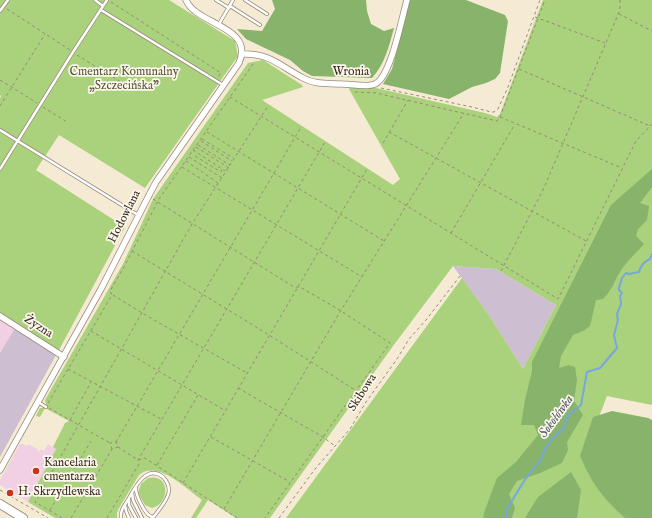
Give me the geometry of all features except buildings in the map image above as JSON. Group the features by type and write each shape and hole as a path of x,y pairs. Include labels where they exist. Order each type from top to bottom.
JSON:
{"main road":[{"path":"0,504 23,518"}],"street":[{"path":"186,0 192,9 234,35 242,46 242,54"},
{"name":"Wronia","path":"242,54 264,56 274,60 302,78 315,83 376,84 383,77 390,63 407,0"},
{"name":"Hodowlana","path":"0,470 101,289 156,182 224,86 239,63 242,54"},
{"name":"Żyzna","path":"0,316 64,357"}],"lane":[{"path":"0,11 8,0"},
{"path":"95,0 103,6"},
{"path":"0,169 107,0"},
{"path":"216,0 260,25"},
{"path":"219,25 234,0"},
{"path":"245,0 267,14"},
{"path":"101,10 155,45 177,56 224,86"},
{"path":"0,130 138,215"},
{"path":"38,402 46,406"},
{"path":"121,518 121,511 126,502 137,484 145,476 153,474 161,476 167,482 169,487 168,495 154,517 150,517 136,494 137,484"},
{"path":"133,491 133,500 142,518"},
{"path":"129,497 129,505 136,518"},
{"path":"126,502 125,509 129,518"}],"path":[{"path":"107,0 221,73 215,80"},
{"path":"376,84 381,88 494,112 498,109 508,87 540,0"},
{"path":"355,92 376,93 495,121 500,117 545,0"},
{"path":"501,271 532,212 563,143 618,14 620,0"},
{"path":"3,6 126,85"},
{"path":"618,14 652,32"},
{"path":"534,16 606,43"},
{"path":"0,106 45,34"},
{"path":"112,449 110,443 46,406 112,295 110,291 158,202 252,64"},
{"path":"518,69 650,126"},
{"path":"0,80 66,122"},
{"path":"230,97 450,234 558,299 636,141 652,124"},
{"path":"383,143 408,100"},
{"path":"62,518 35,502 192,224 268,106"},
{"path":"224,509 340,312 464,113"},
{"path":"500,117 623,168"},
{"path":"450,234 515,123"},
{"path":"116,442 301,127"},
{"path":"206,132 384,241"},
{"path":"389,132 587,242"},
{"path":"202,138 234,159"},
{"path":"200,140 232,161"},
{"path":"106,518 203,348 325,142"},
{"path":"196,146 230,165"},
{"path":"196,146 229,168"},
{"path":"193,150 226,172"},
{"path":"195,156 221,172 222,169"},
{"path":"189,157 222,178"},
{"path":"186,161 219,183"},
{"path":"182,167 362,278"},
{"path":"183,483 367,169"},
{"path":"148,196 294,287 300,287 390,343 265,518"},
{"path":"132,251 269,335 356,391"},
{"name":"Skibowa","path":"279,518 315,469 350,430 366,402 397,359 409,339 426,320 460,276"},
{"path":"112,295 142,314 247,373"},
{"path":"90,331 225,410"},
{"path":"68,369 162,419"},
{"path":"70,420 91,382"},
{"path":"238,388 336,446"},
{"path":"156,466 198,394"},
{"path":"210,436 290,483"},
{"path":"49,510 91,441"},
{"path":"110,443 116,442"},
{"path":"116,442 118,447 138,460 145,458 237,518"},
{"path":"72,518 112,449 118,447"},
{"path":"0,490 48,518"}],"shaded area":[{"path":"453,266 496,269 556,305 523,369 490,317"},
{"path":"0,319 15,328 0,353"},
{"path":"15,328 56,355 0,457 0,353"},
{"path":"20,444 27,446 28,444 38,449 38,453 41,449 44,451 48,444 56,449 28,502 0,485 0,480"}],"green space":[{"name":"Cmentarz Komunalny „Szczecińska”","path":"0,0 169,0 235,41 238,56 145,188 59,135 36,170 125,227 59,350 0,313"},
{"path":"272,0 366,0 367,11 371,24 384,31 394,28 386,54 380,67 372,78 312,76 303,71 290,60 246,39 237,29 262,31 275,9"},
{"path":"410,0 466,0 505,15 508,21 500,73 495,79 472,87 449,99 383,84 392,69"},
{"path":"543,0 652,0 652,405 607,396 582,461 629,518 286,518 462,278 490,317 523,369 556,305 496,269 453,266 393,346 270,518 236,518 208,500 196,518 191,518 202,500 172,477 154,471 146,471 139,475 119,508 117,518 55,518 28,502 56,449 53,447 65,423 69,421 45,408 40,417 36,416 40,408 44,408 46,404 45,400 123,264 153,199 248,63 263,60 303,87 262,100 393,185 400,179 349,89 350,87 376,88 497,117 500,114"},
{"path":"652,169 652,187 640,203 649,206 647,220 638,229 636,236 644,244 624,266 606,296 603,299 596,300 590,326 573,335 561,356 559,368 569,365 575,367 577,380 574,401 583,415 567,442 568,450 562,463 517,481 509,494 515,508 512,518 483,518 497,478 516,462 538,435 534,425 521,425 532,371 532,362 611,205"},
{"path":"612,411 652,420 652,518 625,518 610,504 599,490 589,475 580,456 593,417"},
{"path":"571,472 581,490 577,518 525,518 538,497"},
{"path":"148,478 156,478 161,480 164,484 165,490 165,495 162,501 152,508 145,505 138,493 141,484"}],"waterway":[{"name":"Sokołówka","path":"506,518 507,509 524,481 543,456 544,450 551,440 565,427 566,418 568,415 581,405 587,372 600,368 617,348 614,335 618,320 617,314 621,304 620,296 622,293 619,288 622,278 626,273 629,274 639,272 645,262 650,259 652,254"}],"place":[{"name":"Kancelaria cmentarza","path":"36,471"},
{"name":"H. Skrzydlewska","path":"10,493"}]}
